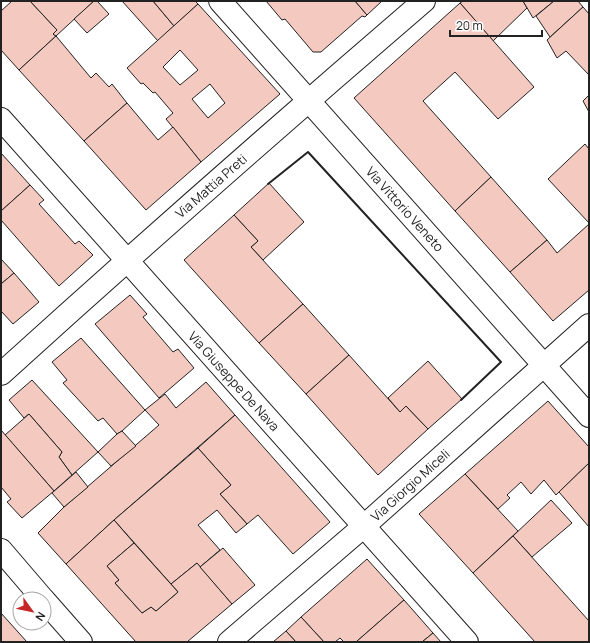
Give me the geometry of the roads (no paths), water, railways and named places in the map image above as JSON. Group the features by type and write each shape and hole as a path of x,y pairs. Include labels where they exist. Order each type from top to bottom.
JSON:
{"street":[{"name":"Via Vittorio Veneto","path":"220,1 589,416"},
{"name":"Via Mattia Preti","path":"1,374 127,260 424,1"},
{"name":"Via Giuseppe De Nava","path":"1,119 467,642"},
{"name":"Via Giorgio Miceli","path":"229,642 363,526 589,325"},
{"path":"1,550 37,591"},
{"path":"52,608 81,642"}]}
